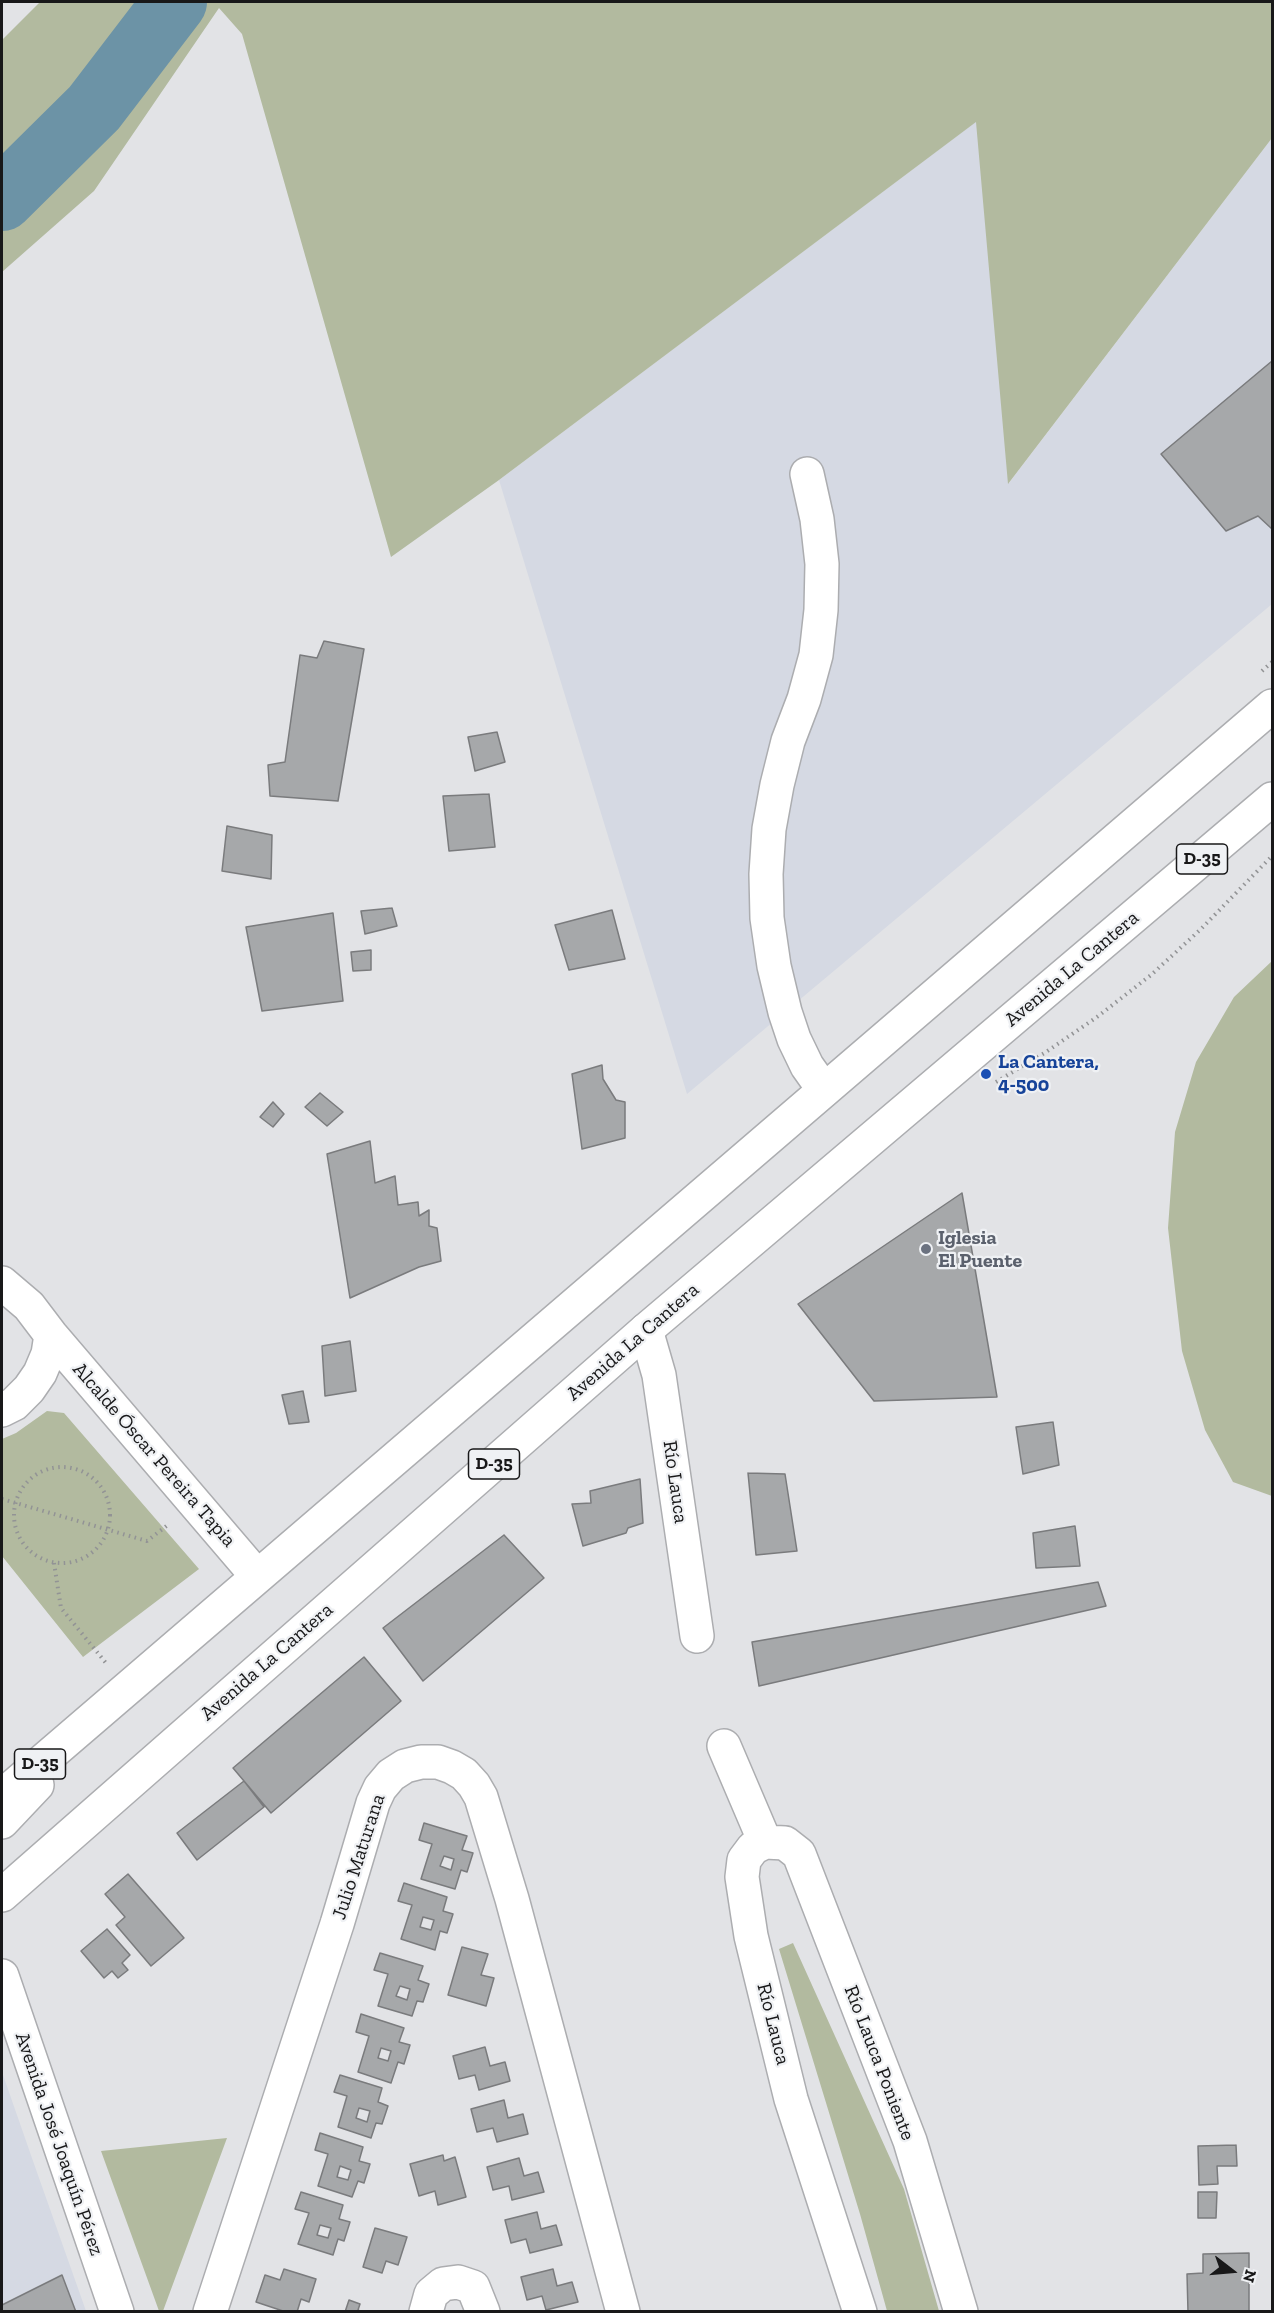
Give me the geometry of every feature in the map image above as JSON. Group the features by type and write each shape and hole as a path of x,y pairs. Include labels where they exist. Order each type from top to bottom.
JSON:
{"main road":[{"path":"807,474 817,519 821,552 821,610 816,655 804,699 788,741 777,785 769,829 767,896 774,966 785,1012 799,1048 824,1090"},
{"name":"D-35","path":"2,1796 1272,706"},
{"name":"Avenida La Cantera","path":"2,1895 646,1330 1272,799"},
{"name":"Alcalde Óscar Pereira Tapia","path":"2,1283 29,1306 51,1335 257,1576"},
{"name":"Río Lauca","path":"646,1330 659,1376 697,1636"},
{"name":"Alcalde Óscar Pereira Tapia","path":"2,1410 14,1404 29,1389 40,1373 48,1354 51,1335"},
{"path":"2,1822 37,1785 78,1731"},
{"path":"724,1746 765,1842"},
{"name":"Julio Maturana","path":"210,2312 337,1924 373,1803 380,1788 391,1775 405,1766 421,1762 438,1762 452,1767 469,1779 481,1797 512,1899 623,2312"},
{"name":"Río Lauca","path":"765,1842 753,1848 744,1860 742,1877 751,1936 791,2099 860,2312"},
{"name":"Río Lauca Poniente","path":"765,1842 785,1843 799,1854 910,2141 961,2312"},
{"name":"Avenida José Joaquín Pérez","path":"2,1976 117,2312"},
{"path":"426,2312 431,2294 443,2284 458,2282 472,2287 483,2312"}],"path":[{"path":"56,1467 71,1468 92,1478 105,1495 110,1512 108,1529 100,1544 88,1556 72,1563 54,1563 38,1557 24,1546 17,1530 14,1512 18,1495 29,1481 41,1472 56,1467"},
{"path":"2,1499 147,1541 195,1503"},
{"path":"54,1563 62,1608 108,1665"}],"shaded area":[{"path":"977,121 1009,483 1272,138 1272,604 687,1094 499,480"},
{"path":"2,2072 33,2161 86,2311 2,2311"}],"green space":[{"path":"40,2 1272,2 1272,138 1008,484 976,122 499,480 391,557 242,34 219,8 94,191 2,272 2,40"},
{"path":"1272,961 1272,1496 1233,1482 1205,1430 1182,1351 1168,1228 1175,1132 1196,1062 1234,997"},
{"path":"47,1411 64,1413 199,1569 83,1657 2,1556 2,1439 16,1433"},
{"path":"793,1943 904,2189 939,2311 887,2311 860,2214 779,1949"},
{"path":"227,2138 163,2311 159,2311 101,2151"}],"building":[{"path":"1272,361 1272,529 1258,516 1226,531 1161,454"},
{"path":"324,641 364,649 338,801 270,796 268,765 285,762 300,655 317,658"},
{"path":"497,732 505,762 475,771 468,737"},
{"path":"489,794 495,847 449,851 443,796"},
{"path":"227,826 272,835 271,879 222,871"},
{"path":"392,908 397,926 365,934 361,911"},
{"path":"612,910 625,959 569,970 555,925"},
{"path":"333,913 343,1001 262,1011 246,927"},
{"path":"371,950 371,970 353,971 351,952"},
{"path":"602,1065 603,1079 616,1100 625,1102 625,1138 582,1149 572,1074"},
{"path":"320,1093 343,1112 327,1126 305,1107"},
{"path":"273,1102 284,1114 273,1127 260,1117"},
{"path":"370,1141 375,1183 395,1176 398,1205 418,1202 419,1216 429,1210 429,1226 437,1228 441,1261 419,1267 350,1298 327,1154"},
{"name":"Iglesia El Puente","path":"962,1193 997,1397 874,1401 798,1304"},
{"path":"350,1341 356,1391 325,1396 322,1346"},
{"path":"303,1391 309,1422 289,1424 282,1395"},
{"path":"1053,1422 1059,1465 1023,1474 1016,1427"},
{"path":"748,1473 785,1474 797,1551 756,1555"},
{"path":"640,1479 643,1523 628,1528 626,1533 583,1546 572,1504 591,1503 590,1491"},
{"path":"1075,1526 1080,1566 1036,1568 1033,1533"},
{"path":"504,1535 544,1578 423,1681 383,1628"},
{"path":"1098,1582 1106,1606 759,1686 752,1642"},
{"path":"364,1657 401,1701 271,1813 233,1768"},
{"path":"244,1781 264,1807 197,1860 177,1833"},
{"path":"424,1823 467,1836 462,1850 473,1853 467,1872 461,1870 455,1889 421,1879 432,1844 419,1840","holes":["444,1856 454,1859 451,1870 440,1866"]},
{"path":"128,1874 184,1938 151,1966 116,1925 125,1917 105,1894"},
{"path":"404,1883 447,1897 443,1911 453,1914 447,1933 440,1931 435,1950 401,1939 412,1905 398,1901","holes":["423,1917 434,1920 431,1930 420,1927"]},
{"path":"107,1929 130,1955 122,1963 128,1970 118,1978 112,1971 104,1978 81,1951"},
{"path":"462,1947 488,1954 481,1975 494,1978 486,2006 448,1995"},
{"path":"380,1953 423,1966 418,1980 429,1984 423,2002 417,2001 412,2016 378,2006 388,1974 374,1970","holes":["400,1986 410,1989 407,2000 396,1996"]},
{"path":"361,2014 404,2028 399,2042 410,2045 404,2064 398,2062 391,2083 358,2072 369,2036 356,2032","holes":["381,2048 391,2051 388,2061 378,2058"]},
{"path":"485,2047 490,2066 505,2062 510,2081 479,2090 475,2075 459,2079 453,2056"},
{"path":"340,2075 382,2088 378,2102 388,2106 382,2124 376,2123 371,2138 338,2127 347,2096 334,2092","holes":["359,2108 370,2111 367,2122 356,2118"]},
{"path":"504,2100 508,2118 523,2114 528,2134 497,2142 493,2128 477,2132 471,2109"},
{"path":"320,2133 363,2147 359,2161 370,2164 364,2183 358,2181 352,2197 318,2186 328,2154 315,2150","holes":["340,2166 351,2170 348,2180 337,2177"]},
{"path":"1236,2145 1237,2166 1217,2166 1218,2184 1199,2185 1198,2146"},
{"path":"443,2155 444,2161 455,2157 466,2197 438,2205 435,2191 419,2196 410,2164"},
{"path":"519,2158 524,2176 538,2172 544,2192 512,2200 509,2186 493,2190 487,2167"},
{"path":"301,2192 343,2205 339,2219 350,2222 344,2241 338,2239 333,2255 298,2244 309,2213 295,2209","holes":["320,2225 331,2228 328,2238 317,2235"]},
{"path":"1198,2192 1217,2192 1216,2218 1198,2218"},
{"path":"537,2212 541,2229 556,2225 562,2245 530,2253 526,2239 511,2243 505,2220"},
{"path":"375,2228 407,2237 398,2265 386,2261 382,2273 363,2267"},
{"path":"1249,2253 1249,2312 1188,2312 1187,2274 1203,2273 1203,2254"},
{"path":"284,2269 316,2279 309,2302 301,2299 297,2312 286,2312 256,2302 265,2275 280,2280"},
{"path":"553,2269 557,2286 572,2282 578,2302 546,2310 542,2296 527,2300 521,2277"},
{"path":"62,2275 76,2312 2,2312 2,2305"},
{"path":"349,2300 360,2304 358,2310 362,2312 345,2312"}],"waterway":[{"path":"2,199 94,108 175,2"}],"place":[{"name":"La Cantera, 4-500","path":"986,1074"},
{"name":"Iglesia El Puente","path":"926,1249"}]}
